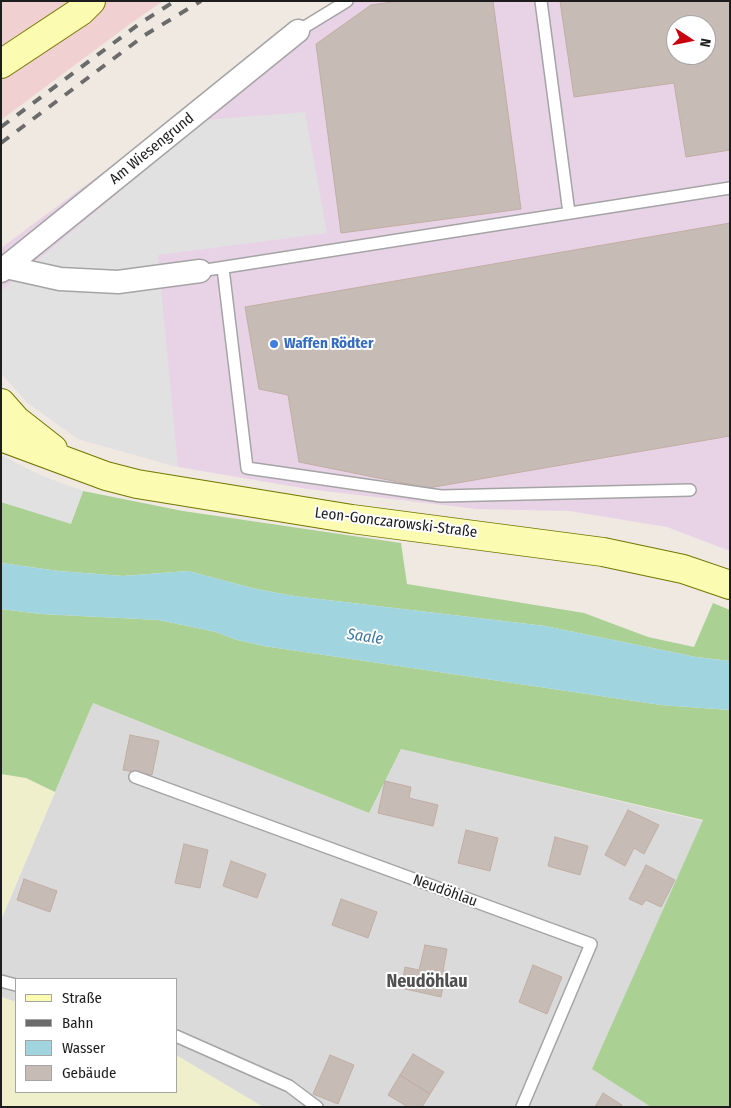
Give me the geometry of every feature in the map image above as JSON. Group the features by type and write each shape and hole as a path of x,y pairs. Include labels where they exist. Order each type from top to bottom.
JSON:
{"street":[{"path":"1,64 81,11 91,1"},
{"name":"Am Wiesengrund","path":"4,269 298,31"},
{"name":"Am Wiesengrund","path":"4,269 60,279 118,282 200,271"},
{"name":"Leon-Gonczarowski-Straße","path":"1,403 16,420 64,458"},
{"name":"Leon-Gonczarowski-Straße","path":"1,437 64,458 106,476 137,484 342,517 619,555 684,569 730,585"}],"lane":[{"path":"298,31 347,1"},
{"path":"541,1 569,213"},
{"path":"200,271 730,188"},
{"path":"223,268 247,468 440,496 690,490"},
{"name":"Neudöhlau","path":"134,777 591,944 522,1107"},
{"path":"1,981 15,985"},
{"path":"178,1037 289,1086 317,1107"}],"shaded area":[{"path":"1,1 163,1 1,120"},
{"path":"334,1 730,1 730,551 667,527 569,511 476,509 308,489 178,467 78,439 28,403 1,373 1,248"},
{"path":"305,112 327,233 158,255 178,467 78,439 28,403 1,373 1,291 205,120"},
{"path":"1,455 40,475 83,491 71,524 1,502"},
{"path":"93,703 369,813 401,749 703,821 593,1069 651,1107 263,1107 178,1056 178,978 15,978 15,1002 1,997 1,920"}],"green space":[{"path":"83,491 183,511 401,543 407,584 584,613 648,637 694,647 713,603 730,610 730,661 696,657 545,626 294,596 256,589 188,571 123,576 59,571 1,563 1,502 71,523"},
{"path":"1,609 41,614 159,620 216,632 237,640 264,646 661,705 730,710 730,1107 651,1107 592,1069 703,820 401,749 369,813 93,703 55,792 26,778 1,774"},
{"path":"1,774 26,778 55,792 1,920"},
{"path":"1,997 15,1002 15,1093 178,1093 178,1056 263,1107 1,1107"}],"water":[{"name":"Saale","path":"1,563 59,571 123,576 188,571 256,589 294,596 545,626 696,657 730,661 730,710 661,705 264,646 237,640 216,632 159,620 41,614 1,609"}],"building":[{"path":"399,1 493,1 521,209 341,233 316,44 371,5"},
{"path":"560,1 730,1 730,150 686,157 674,83 574,97"},
{"path":"730,223 730,436 428,488 299,462 288,395 259,389 245,307"},
{"path":"130,735 159,741 152,775 123,770"},
{"path":"385,781 411,787 409,798 438,805 433,826 378,813"},
{"path":"628,810 659,825 644,854 634,848 625,866 605,855"},
{"path":"466,830 498,838 490,871 458,863"},
{"path":"555,837 588,846 580,875 548,866"},
{"path":"184,844 208,850 200,888 175,883"},
{"path":"231,861 266,874 257,898 223,886"},
{"path":"646,865 675,880 661,907 646,900 642,905 629,899"},
{"path":"24,879 57,891 50,912 17,900"},
{"path":"341,899 377,912 368,938 332,925"},
{"path":"425,945 447,949 443,971 446,971 441,997 401,988 405,967 419,970"},
{"path":"533,965 562,977 547,1014 519,1002"},
{"path":"413,1054 444,1072 430,1094 400,1075"},
{"path":"330,1055 354,1065 338,1104 313,1094"},
{"path":"400,1075 430,1094 422,1107 408,1107 388,1095"},
{"path":"603,1093 622,1105 621,1107 595,1107"}],"railway":[{"path":"1,127 139,24 175,1"},
{"path":"1,143 145,35 201,1"}],"place":[{"name":"Waffen Rödter","path":"274,344"}],"district":[{"name":"Neudöhlau","path":"427,982"}]}
